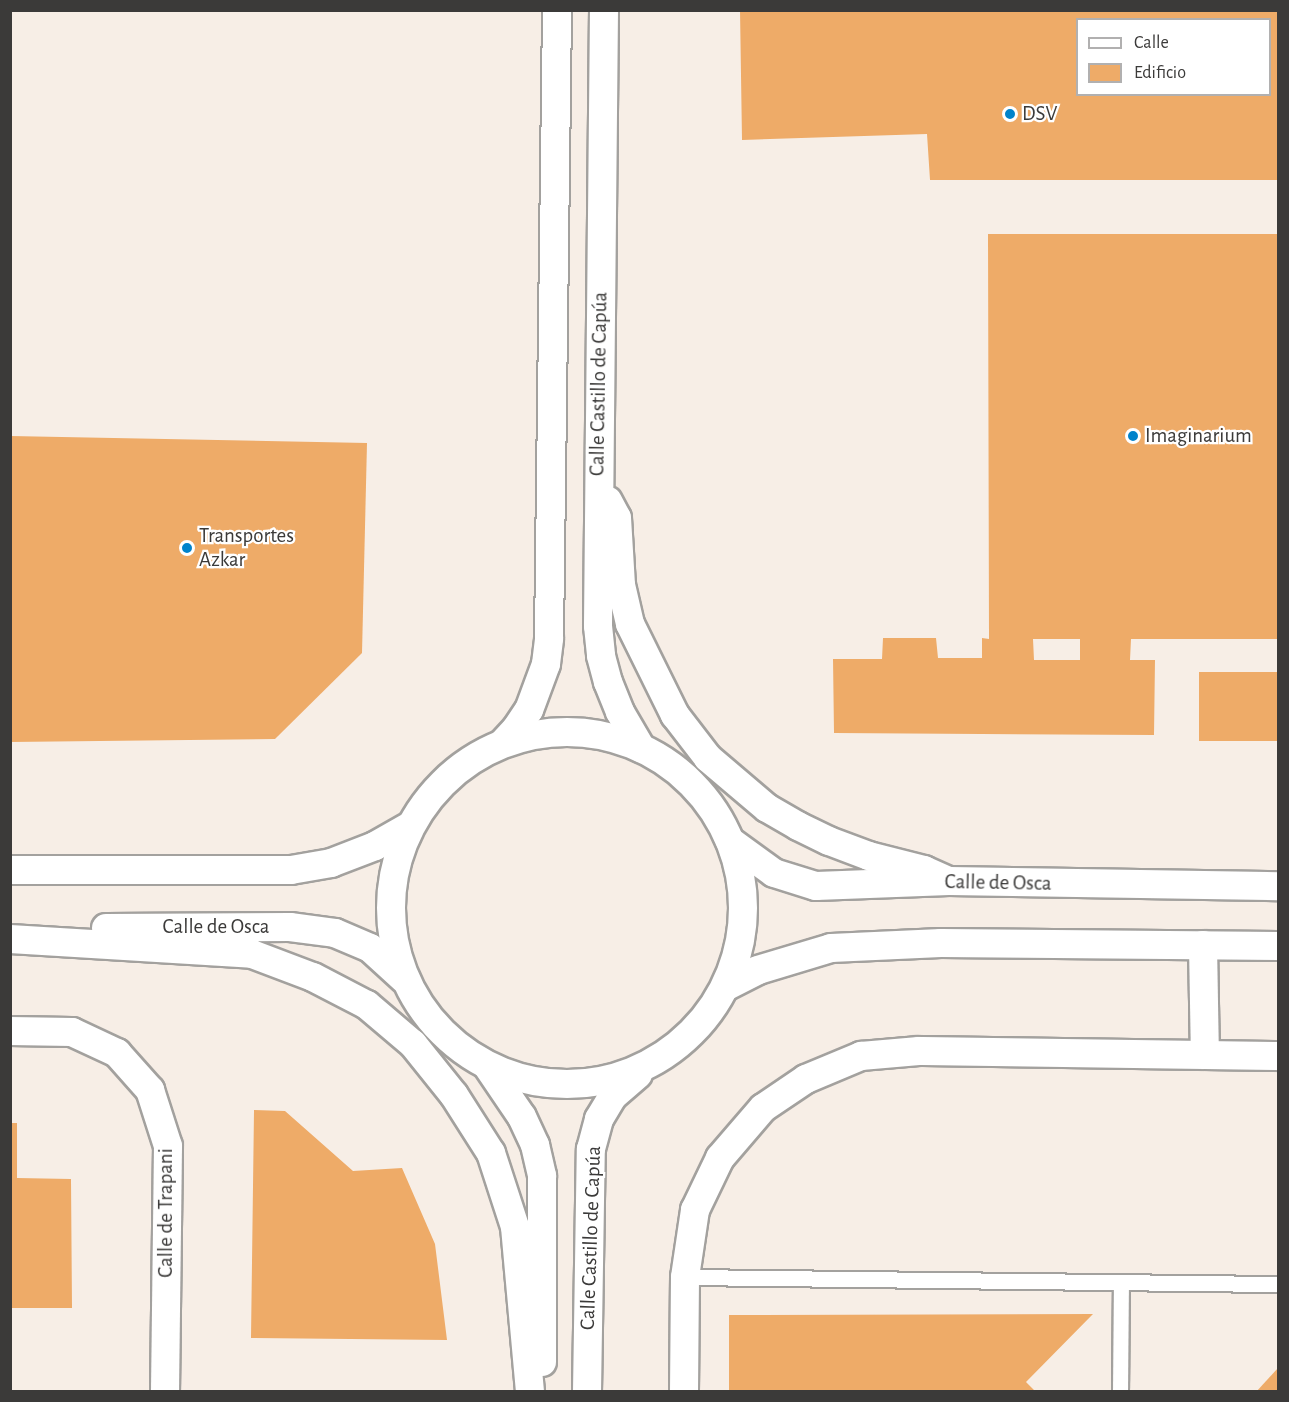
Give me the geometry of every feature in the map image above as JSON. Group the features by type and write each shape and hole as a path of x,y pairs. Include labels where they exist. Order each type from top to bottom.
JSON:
{"street":[{"path":"503,743 529,710 546,664 549,638 557,10"},
{"name":"Calle Castillo de Capúa","path":"604,10 598,626 601,656 620,712 641,748"},
{"path":"598,484 617,518 621,585 630,624 675,715 708,758 767,808 829,842 868,856 924,870 949,881"},
{"path":"549,732 561,732 596,734 641,748 678,771 708,802 730,841 739,869 743,899 740,939 725,987 705,1019 677,1047 644,1068 606,1081 566,1085 526,1081 488,1067 447,1037 426,1015 405,980 393,942 390,902 395,863 410,826 434,791 465,763 503,743 549,732"},
{"path":"10,870 291,870 331,863 375,846 410,826"},
{"name":"Calle de Osca","path":"730,841 774,873 801,883 855,886 949,881 1278,886"},
{"name":"Calle de Osca","path":"10,928 290,927 335,933 370,948 405,980"},
{"path":"10,939 252,954 313,977 368,1005 413,1044 453,1095 491,1153 515,1227 530,1392"},
{"path":"725,987 758,970 831,948 941,943 1278,946"},
{"path":"1203,945 1205,1056"},
{"name":"Calle de Trapani","path":"10,1031 72,1032 117,1053 150,1090 168,1146 165,1392"},
{"path":"684,1392 686,1278 695,1210 720,1158 763,1108 806,1079 861,1056 919,1051 1278,1056"},
{"path":"488,1067 522,1117 535,1145 542,1176 541,1392"},
{"name":"Calle Castillo de Capúa","path":"587,1392 591,1149 599,1119 613,1096 644,1068"}],"lane":[{"path":"686,1278 1278,1284"},
{"path":"1120,1392 1121,1282"}],"shaded area":[{"path":"11,11 1278,11 1278,1391 11,1391"}],"building":[{"name":"DSV","path":"740,10 1278,10 1278,180 930,180 927,134 742,140"},
{"name":"Imaginarium","path":"988,234 1278,234 1278,639 1131,639 1130,660 1155,660 1154,735 834,733 833,659 882,659 883,638 936,638 938,658 982,658 982,638 989,639","holes":["1033,639 1080,639 1080,660 1034,660"]},
{"name":"Transportes Azkar","path":"10,436 367,443 362,653 275,739 10,742"},
{"path":"1199,672 1278,672 1278,741 1199,741"},
{"path":"254,1110 285,1111 353,1171 402,1168 435,1244 447,1340 251,1338"},
{"path":"10,1123 17,1123 17,1178 71,1179 72,1308 10,1308"},
{"path":"1093,1314 1026,1382 1036,1392 729,1392 729,1315"},
{"path":"1278,1368 1278,1392 1256,1392"}],"place":[{"name":"DSV","path":"1010,114"},
{"name":"Imaginarium","path":"1133,436"},
{"name":"Transportes Azkar","path":"187,548"}]}
